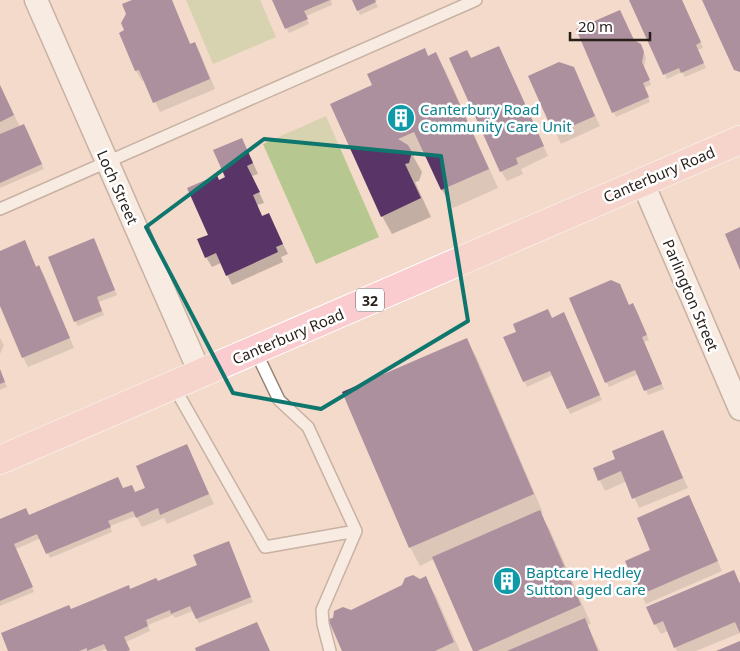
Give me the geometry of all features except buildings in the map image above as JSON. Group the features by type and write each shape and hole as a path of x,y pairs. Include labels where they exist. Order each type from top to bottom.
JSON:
{"main road":[{"name":"Canterbury Road","path":"0,460 740,140"}],"street":[{"name":"Loch Street","path":"36,0 200,373"},
{"name":"Parlington Street","path":"642,181 740,409"}],"lane":[{"path":"0,209 476,0"},
{"path":"255,350 279,400 308,427 356,531 322,610 323,624 330,651"},
{"path":"174,385 265,547 356,531"}],"highlighted area":[{"path":"264,139 441,156 468,321 321,409 233,393 146,227"}],"green space":[{"path":"186,0 260,0 276,37 213,64"},
{"path":"326,116 379,237 316,264 263,144"}],"place":[{"name":"Canterbury Road Community Care Unit","path":"401,118"},
{"name":"Baptcare Hedley Sutton aged care","path":"507,581"}]}
